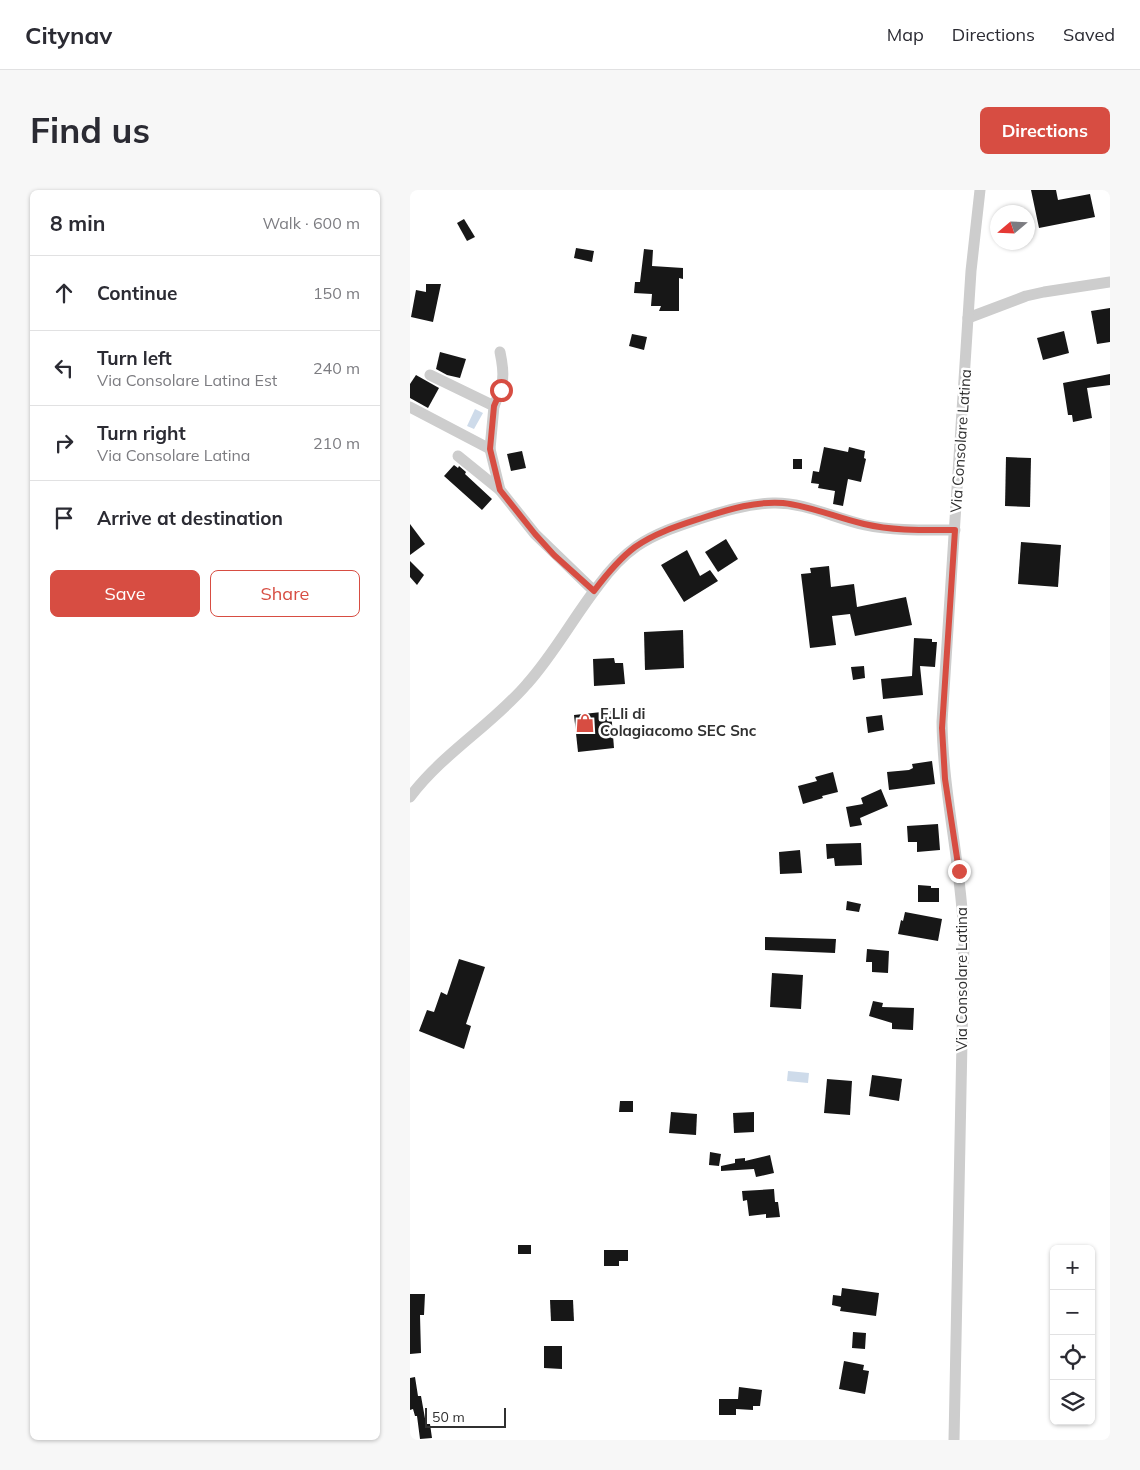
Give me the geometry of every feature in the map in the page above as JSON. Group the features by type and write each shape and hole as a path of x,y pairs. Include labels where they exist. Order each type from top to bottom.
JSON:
{"street":[{"name":"Via Consolare Latina","path":"954,1440 964,941 959,871 944,764 942,722 971,271 980,190"},
{"path":"968,318 1026,296 1110,282"},
{"path":"500,352 504,370 503,381 494,406 490,449 500,490"},
{"path":"430,375 494,406"},
{"path":"410,407 490,449"},
{"path":"458,456 500,490 554,555 594,591"},
{"path":"410,796 429,774 528,684 594,591 619,561 642,542 661,532 746,506 767,503 788,504 876,527 908,530 955,530"}],"water":[{"path":"475,409 483,413 474,429 467,426"},
{"path":"788,1071 809,1073 808,1083 787,1081"}],"building":[{"path":"1031,190 1056,190 1058,200 1090,194 1095,217 1039,228"},
{"path":"464,219 475,237 467,241 457,223"},
{"path":"576,248 594,251 592,262 574,258"},
{"path":"644,249 653,250 652,266 683,268 683,279 679,278 679,311 659,311 661,306 651,306 652,294 634,293 635,282 640,282"},
{"path":"426,284 441,284 433,322 411,317 416,290 426,292"},
{"path":"1110,308 1110,342 1097,344 1091,311"},
{"path":"1064,331 1069,353 1043,360 1037,338"},
{"path":"632,334 647,337 644,350 629,346"},
{"path":"440,352 466,359 460,378 447,375 436,369"},
{"path":"1110,374 1110,385 1087,388 1092,418 1073,422 1072,415 1068,415 1063,383"},
{"path":"416,375 439,388 428,408 410,398 410,384"},
{"path":"824,447 848,452 849,447 865,451 864,458 866,459 861,482 848,479 843,506 833,504 835,491 818,488 819,484 811,483 813,471 819,472"},
{"path":"522,451 526,468 511,471 507,454"},
{"path":"1006,457 1031,458 1030,507 1005,506"},
{"path":"793,459 802,459 802,469 793,469"},
{"path":"454,465 458,468 459,466 466,472 465,474 492,499 482,510 444,476"},
{"path":"410,524 425,544 410,555"},
{"path":"726,539 738,559 718,572 705,552"},
{"path":"1021,542 1061,545 1058,587 1018,584"},
{"path":"687,550 700,576 710,570 718,581 684,602 661,565"},
{"path":"410,561 424,575 417,585 410,577"},
{"path":"829,566 831,587 854,584 857,607 906,597 912,625 855,636 850,614 832,616 836,645 810,648 801,574 811,573 810,568"},
{"path":"683,630 684,668 645,670 644,632"},
{"path":"914,638 932,639 932,642 937,642 935,667 920,666 923,695 883,699 881,679 912,676"},
{"path":"614,658 615,663 623,663 625,684 594,686 593,659"},
{"path":"864,666 865,678 853,680 851,667"},
{"path":"611,711 614,748 578,752 574,715"},
{"path":"882,715 884,730 868,733 866,717"},
{"path":"932,761 935,784 889,790 887,772 909,770 913,768 912,764"},
{"path":"833,772 838,792 803,804 798,786 817,781 815,777"},
{"path":"881,789 888,806 860,818 862,825 850,827 846,807 863,804 861,798"},
{"path":"938,824 940,850 917,852 917,842 908,842 907,826"},
{"path":"861,843 862,865 835,866 834,858 827,859 826,844"},
{"path":"800,850 802,873 780,874 779,852"},
{"path":"918,885 939,888 939,902 918,902"},
{"path":"847,901 861,904 859,912 846,910"},
{"path":"905,912 942,919 938,941 898,934"},
{"path":"765,937 836,939 835,953 765,950"},
{"path":"867,949 889,951 888,973 872,972 872,962 866,962"},
{"path":"459,959 485,967 466,1024 471,1026 464,1049 419,1031 427,1010 434,1012 441,992 447,995"},
{"path":"772,973 803,975 801,1009 770,1007"},
{"path":"873,1001 883,1003 882,1007 914,1008 913,1030 892,1029 892,1023 869,1016"},
{"path":"872,1075 902,1079 899,1101 869,1096"},
{"path":"827,1079 852,1081 850,1115 824,1113"},
{"path":"620,1101 633,1101 633,1112 619,1112"},
{"path":"671,1112 697,1114 696,1135 669,1133"},
{"path":"754,1112 754,1132 734,1133 733,1113"},
{"path":"710,1152 721,1154 719,1166 709,1165"},
{"path":"770,1155 774,1173 756,1177 754,1169 721,1171 721,1166 735,1163 735,1159 745,1158 745,1161"},
{"path":"774,1189 775,1202 778,1202 780,1217 766,1218 766,1214 749,1216 747,1200 743,1201 742,1191"},
{"path":"518,1245 531,1245 531,1254 518,1254"},
{"path":"604,1250 628,1250 628,1261 619,1261 619,1266 604,1266"},
{"path":"842,1288 879,1293 876,1316 840,1311 841,1307 832,1305 833,1295 841,1296"},
{"path":"410,1294 425,1294 424,1315 420,1315 421,1353 410,1354"},
{"path":"550,1300 573,1300 574,1321 551,1321"},
{"path":"853,1332 866,1333 865,1349 852,1348"},
{"path":"544,1346 562,1346 562,1369 544,1368"},
{"path":"844,1361 864,1365 863,1370 869,1371 865,1394 839,1389"},
{"path":"415,1377 418,1396 421,1396 426,1424 430,1424 432,1438 420,1439 417,1416 415,1416 413,1409 410,1410 410,1378"},
{"path":"739,1387 762,1390 760,1406 753,1406 753,1410 736,1409 736,1415 719,1415 719,1399 738,1399"}],"place":[{"name":"F.Lli di Colagiacomo SEC Snc","path":"585,723"}],"route":[{"path":"501,390 494,406 490,449 500,490 554,555 594,591 608,572 642,542 678,526 746,506 767,503 788,504 876,527 908,530 955,530 943,690 942,750 959,871"}]}
